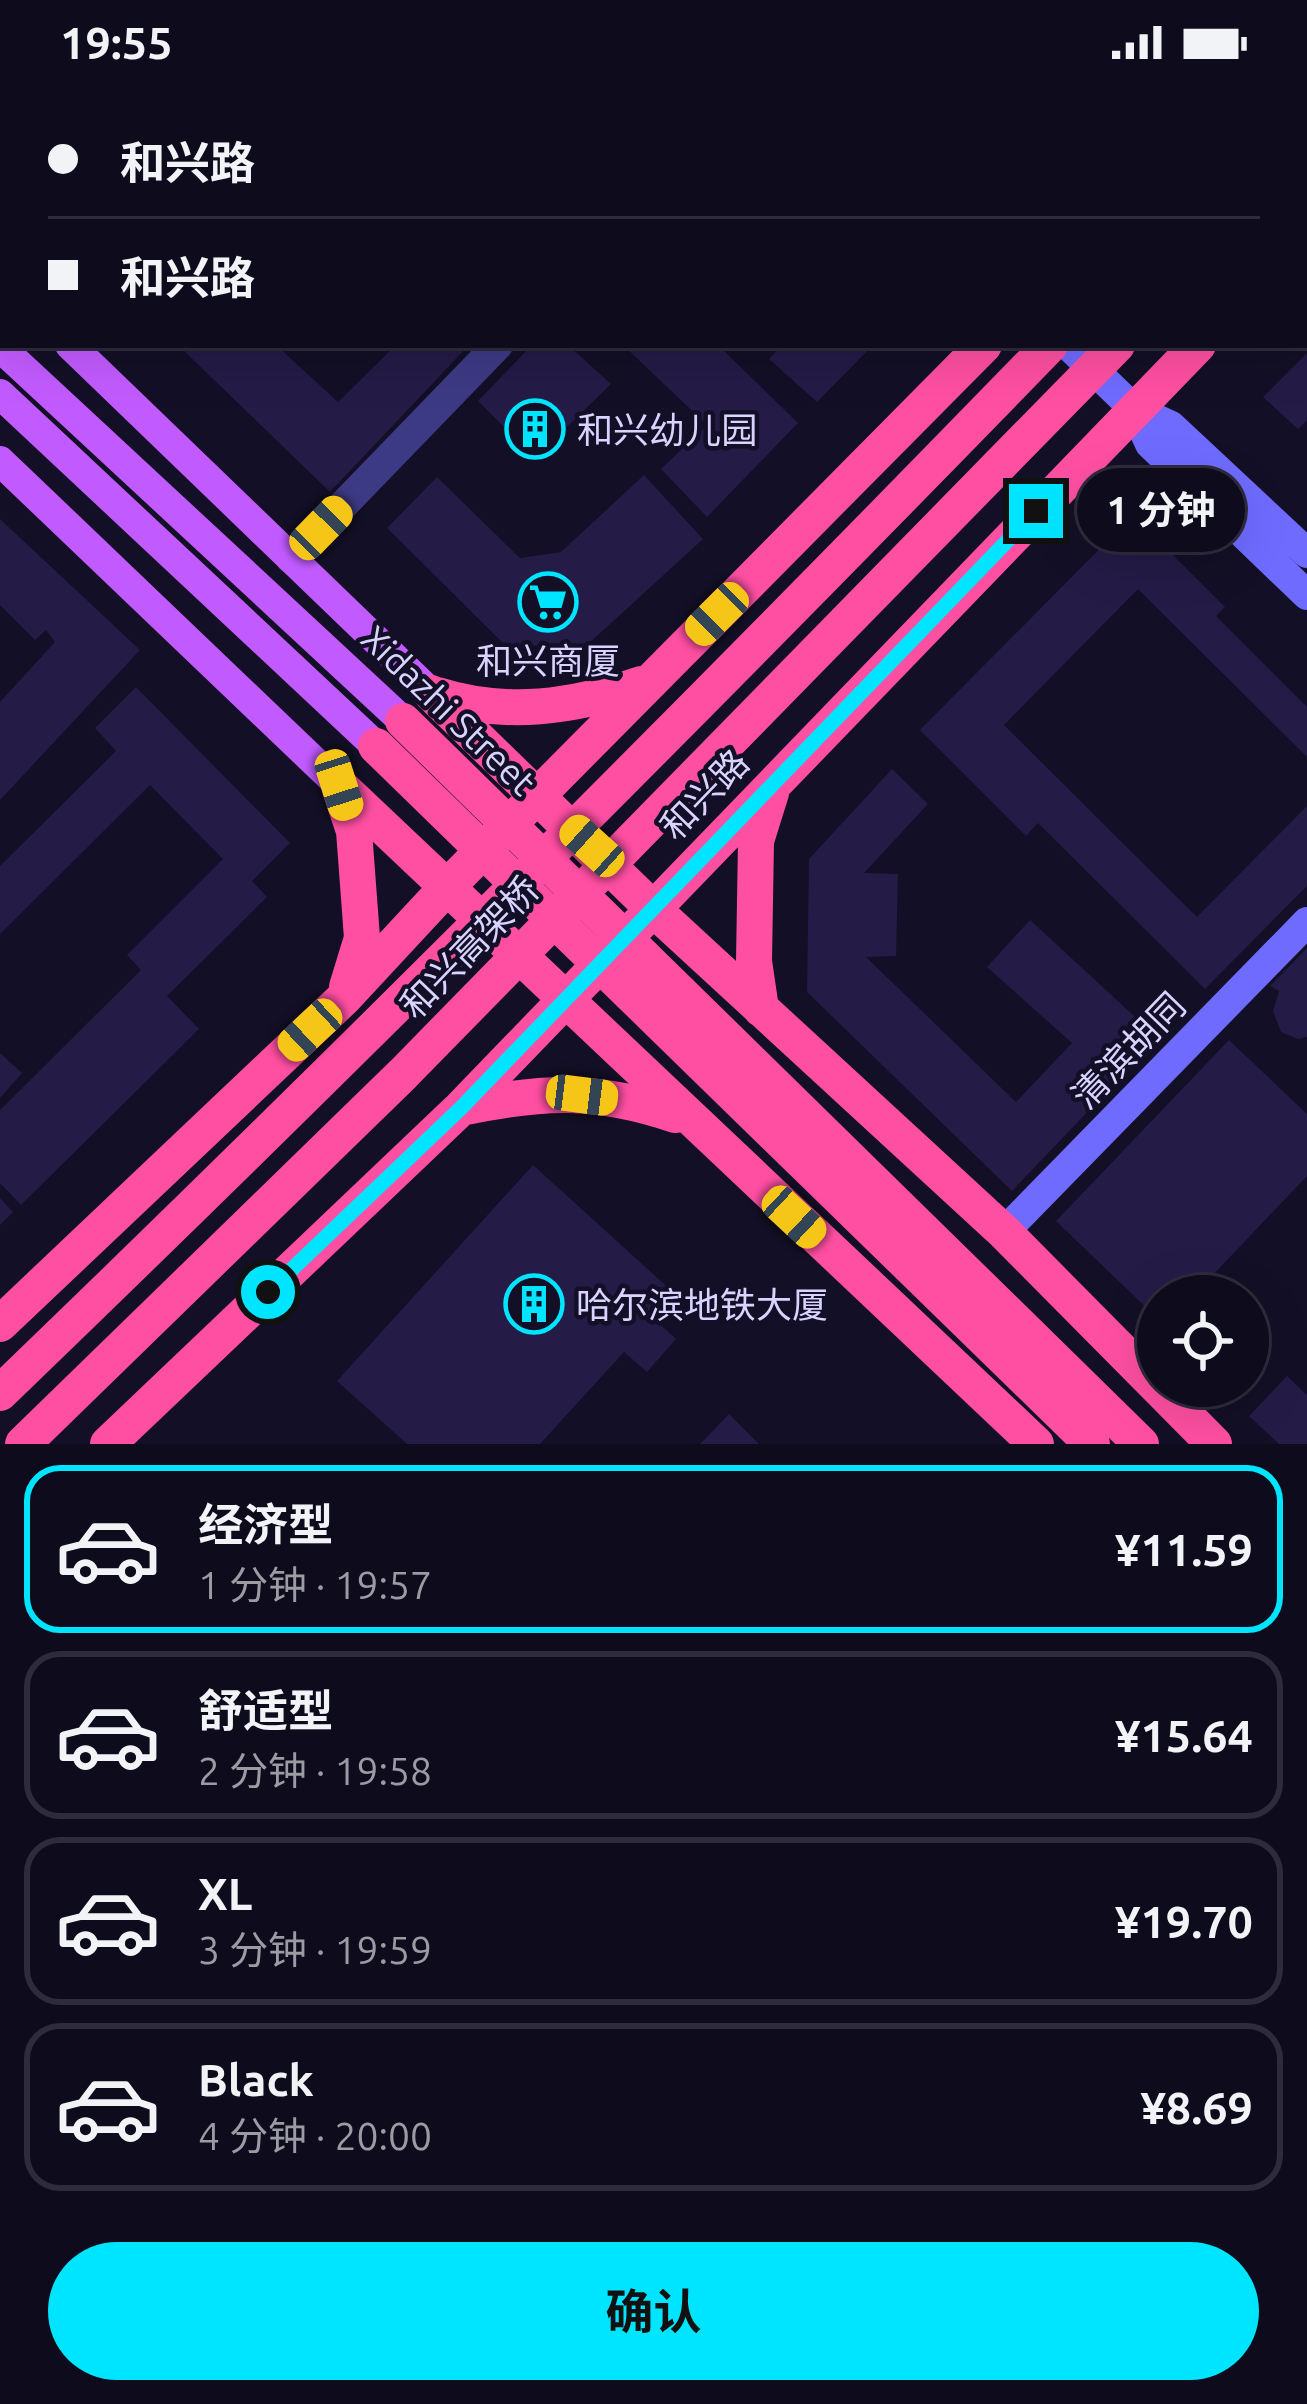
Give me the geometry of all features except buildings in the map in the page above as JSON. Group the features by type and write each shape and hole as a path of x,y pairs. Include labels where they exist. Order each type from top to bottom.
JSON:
{"highway":[{"path":"0,1324 344,998 448,886 981,348"},
{"name":"和兴高架桥","path":"0,1393 389,1017 1047,348"},
{"name":"和兴高架桥","path":"23,1444 403,1074 1114,348"},
{"name":"和兴路","path":"107,1444 461,1108 1195,348"},
{"path":"431,693 480,708 587,702 650,681"},
{"path":"431,693 652,908 1004,1232 1214,1444"},
{"name":"Xidazhi Street","path":"403,721 1141,1444"},
{"path":"376,746 1092,1444"},
{"path":"761,1009 754,961 756,841 773,784"},
{"path":"339,785 1036,1444"},
{"path":"339,785 354,830 362,938 344,998"},
{"path":"461,1108 528,1094 582,1095 632,1100 690,1120"}],"main road":[{"name":"Xidazhi Street","path":"1,348 403,721"},
{"path":"73,348 431,693"},
{"path":"1071,348 1134,409 1171,426 1307,553"},
{"path":"0,394 376,746"},
{"path":"1134,409 1150,444 1307,595"},
{"path":"0,461 339,785"},
{"name":"清滨胡同","path":"1004,1232 1307,922"}],"street":[{"path":"291,559 495,348"}],"place":[{"name":"和兴幼儿园","path":"535,429"},
{"name":"和兴商厦","path":"548,602"},
{"name":"哈尔滨地铁大厦","path":"534,1304"}],"route":[{"path":"268,1292 461,1108 1036,511"}]}
